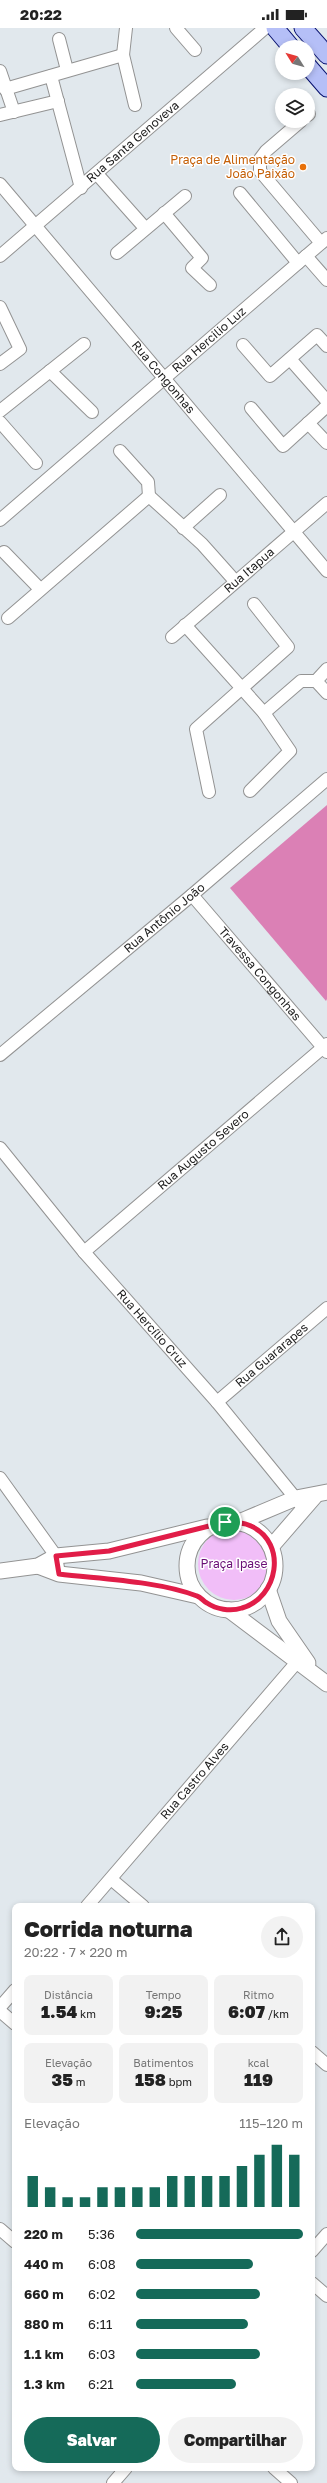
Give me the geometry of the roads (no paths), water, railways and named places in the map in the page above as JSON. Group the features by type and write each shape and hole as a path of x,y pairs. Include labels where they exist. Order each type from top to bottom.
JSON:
{"main road":[{"path":"275,28 286,40"},
{"path":"303,28 327,55"},
{"path":"315,74 327,88"}],"street":[{"path":"126,28 123,55 135,105"},
{"path":"176,28 195,50"},
{"name":"Rua Santa Genoveva","path":"0,256 81,188 265,28"},
{"path":"58,39 67,70"},
{"path":"5,89 123,55"},
{"path":"0,71 14,112"},
{"path":"51,76 81,188"},
{"path":"0,115 58,101"},
{"path":"293,128 266,151 260,159 260,171 324,240"},
{"path":"97,174 145,228"},
{"name":"Rua Congonhas","path":"0,184 36,225 163,379 327,571"},
{"path":"240,193 302,259 327,280"},
{"path":"117,253 185,196"},
{"path":"164,213 202,258 192,268 210,285"},
{"name":"Rua Hercilio Luz","path":"0,520 324,240"},
{"path":"0,307 20,349 0,364"},
{"path":"243,345 270,376 318,335 327,346"},
{"path":"0,411 84,344"},
{"path":"290,359 327,401"},
{"path":"50,371 92,412"},
{"path":"251,408 283,446 327,406"},
{"path":"0,422 36,463"},
{"path":"308,424 327,443"},
{"path":"120,451 148,482 149,496 202,544 235,581"},
{"path":"183,528 220,495"},
{"path":"8,618 149,496"},
{"name":"Rua Itapua","path":"172,637 327,503"},
{"path":"4,552 40,589"},
{"path":"209,792 196,729 243,689 288,647 254,604"},
{"path":"185,625 264,713 290,752 250,791"},
{"path":"264,713 301,681 316,681 327,669"},
{"path":"316,681 327,693"},
{"name":"Rua Antônio João","path":"0,1055 192,895 327,779"},
{"name":"Travessa Congonhas","path":"192,895 326,1048"},
{"name":"Rua Augusto Severo","path":"84,1252 326,1048"},
{"name":"Rua Hercílio Cruz","path":"0,1148 84,1252 217,1402 300,1504"},
{"name":"Rua Guararapes","path":"217,1402 327,1308"},
{"path":"0,1478 56,1556 59,1574"},
{"path":"0,1575 38,1566 56,1556 109,1551 225,1522 239,1522 300,1504 322,1493"},
{"path":"271,1547 300,1504"},
{"path":"229,1610 252,1604 268,1589 274,1575 275,1561 271,1547 264,1536 252,1526 239,1522"},
{"path":"198,1596 187,1575 188,1552 201,1533 211,1526"},
{"path":"38,1566 59,1574 141,1583 198,1596 218,1608 229,1610 300,1658 327,1684"},
{"path":"0,1571 19,1570"},
{"path":"268,1589 279,1621 300,1658"},
{"name":"Rua Castro Alves","path":"90,1903 300,1658"},
{"path":"111,1878 140,1903"},
{"path":"0,2007 12,1993"},
{"path":"0,2011 12,2021"},
{"path":"315,2055 327,2065"},
{"path":"0,2228 12,2239"},
{"path":"315,2248 327,2234"},
{"path":"315,2286 327,2296"},
{"path":"113,2483 123,2471"},
{"path":"277,2471 291,2483"}],"place":[{"name":"Praça de Alimentação João Paixão","path":"303,167"}],"park label":[{"name":"Praça Ipase","path":"234,1564"}]}
